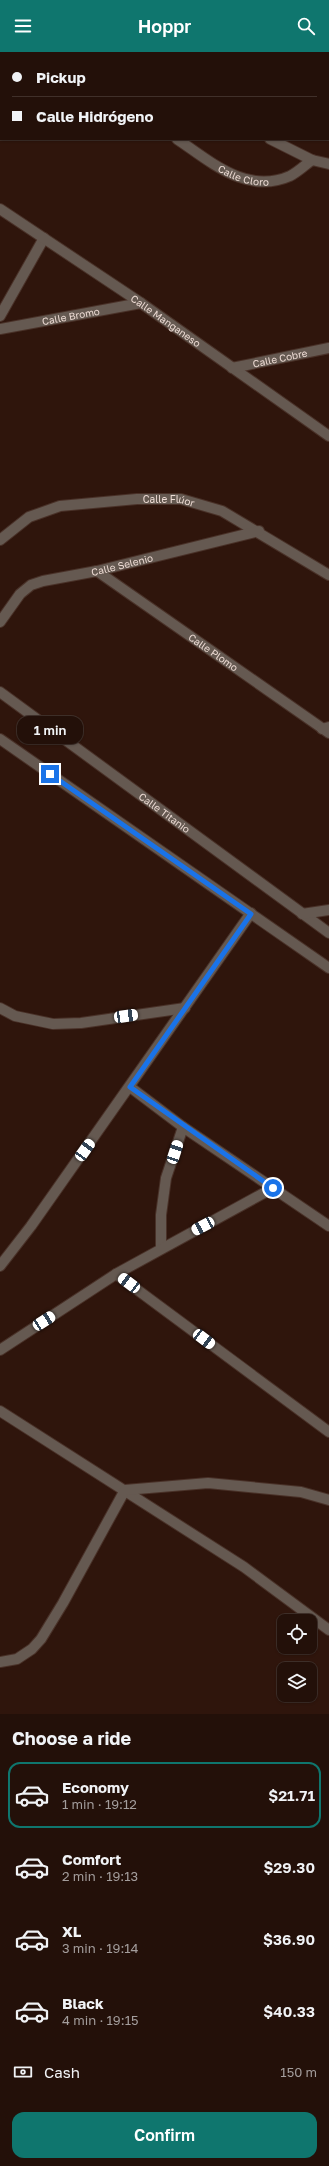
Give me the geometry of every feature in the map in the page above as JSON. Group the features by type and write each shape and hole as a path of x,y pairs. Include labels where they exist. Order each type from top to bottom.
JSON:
{"street":[{"name":"Calle Cloro","path":"178,140 227,173 249,181 275,182 292,175 312,160"},
{"path":"272,140 312,160 329,164"},
{"name":"Calle Manganeso","path":"0,209 141,303 329,436"},
{"path":"0,316 44,238"},
{"name":"Calle Bromo","path":"0,329 141,303"},
{"name":"Calle Cobre","path":"232,368 329,348"},
{"name":"Calle Flúor","path":"0,540 29,516 60,506 137,498 181,499 222,511 259,531 329,575"},
{"name":"Calle Selenio","path":"0,622 20,594 31,585 43,581 97,571 259,531"},
{"name":"Calle Plomo","path":"97,571 327,730"},
{"name":"Calle Titanio","path":"0,692 329,933"},
{"path":"0,739 329,968"},
{"path":"302,914 329,910"},
{"path":"0,1266 31,1226 251,914"},
{"path":"0,1008 15,1016 53,1024 81,1023 185,1008"},
{"path":"130,1087 183,1127 329,1226"},
{"path":"161,1248 161,1215 166,1178 183,1127"},
{"path":"3,1345 116,1274 273,1188"},
{"path":"116,1274 329,1432"},
{"path":"0,1411 125,1490 244,1568 329,1630"},
{"path":"125,1490 208,1483 302,1492 329,1500"},
{"path":"0,1662 17,1659 32,1649 41,1639 63,1603 125,1490"}],"route":[{"path":"50,774 251,914 130,1087 183,1127 273,1188"}]}
